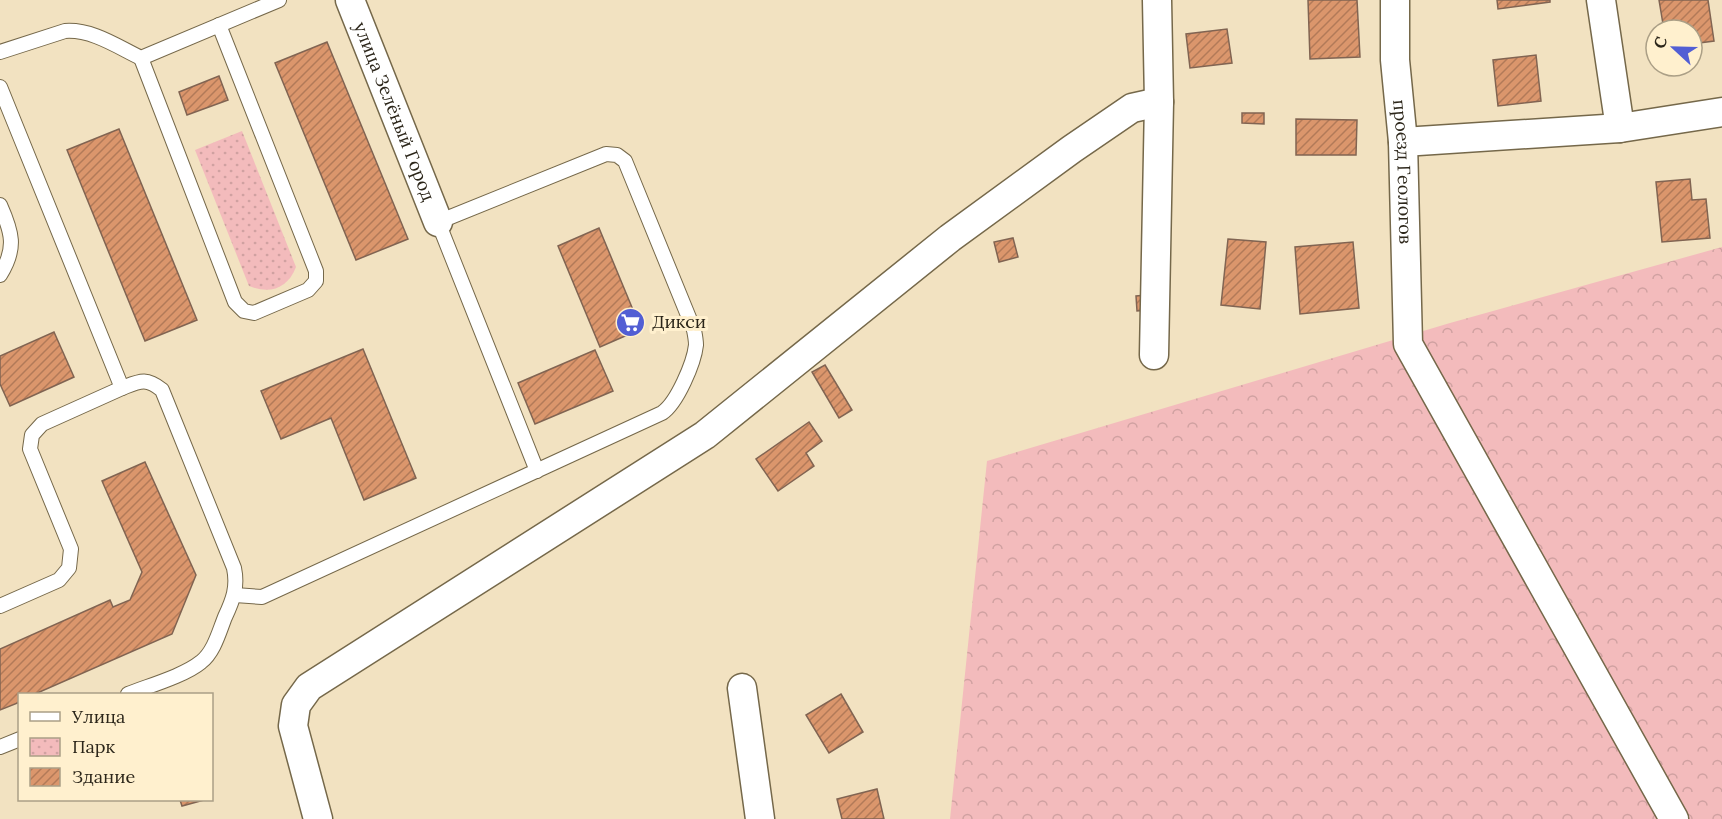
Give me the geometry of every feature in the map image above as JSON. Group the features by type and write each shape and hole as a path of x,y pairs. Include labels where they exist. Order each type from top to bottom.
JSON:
{"street":[{"name":"улица Зелёный Город","path":"350,0 438,222"},
{"path":"1154,355 1159,102 1157,0"},
{"name":"проезд Геологов","path":"1395,0 1395,60 1403,142 1408,344 1674,819"},
{"path":"1601,0 1620,128"},
{"path":"318,819 293,726 296,705 309,687 705,435 950,238 1053,162 1132,108 1159,102"},
{"path":"1403,142 1620,128 1722,112"},
{"path":"742,688 760,819"}],"lane":[{"path":"141,58 279,0"},
{"path":"0,52 65,31 76,30 141,58 235,302 244,311 254,313 308,290 316,281 316,271 219,25"},
{"path":"0,87 122,388"},
{"path":"235,595 262,597 537,471 668,409 674,402 694,354 696,342 694,330 625,161 617,155 606,154 438,222 537,471"},
{"path":"0,205 10,228 12,247 0,275"},
{"path":"0,606 59,580 69,568 71,549 30,449 32,435 42,424 122,388 141,380 153,383 162,390 234,568 237,581 235,595 215,643 202,662 189,670 131,693"},
{"path":"0,747 18,740"}],"green space":[{"path":"242,131 296,267 288,280 277,288 264,290 249,286 195,150"},
{"path":"1722,247 1722,819 950,819 987,461 1450,323"}],"building":[{"path":"1308,0 1357,0 1360,57 1310,59"},
{"path":"1497,0 1550,0 1550,2 1498,9"},
{"path":"1659,0 1708,0 1714,41 1704,42 1704,18 1662,18"},
{"path":"1227,29 1232,63 1190,68 1186,34"},
{"path":"327,42 408,239 356,260 275,63"},
{"path":"1536,55 1541,101 1498,106 1493,60"},
{"path":"219,76 228,100 187,115 179,92"},
{"path":"1242,113 1264,113 1264,124 1242,123"},
{"path":"1296,119 1357,120 1356,155 1296,155"},
{"path":"119,129 197,320 145,341 67,150"},
{"path":"1690,179 1692,200 1706,199 1710,238 1662,242 1656,182"},
{"path":"599,228 641,329 600,347 558,246"},
{"path":"1013,238 1018,257 999,262 994,242"},
{"path":"1228,239 1266,242 1260,309 1221,305"},
{"path":"1353,242 1359,308 1300,314 1295,247"},
{"path":"1147,295 1148,310 1137,311 1136,296"},
{"path":"54,332 74,377 10,406 0,384 0,356"},
{"path":"363,349 416,478 364,500 331,418 281,439 261,391"},
{"path":"595,350 613,391 535,424 518,383"},
{"path":"825,365 852,410 839,418 812,372"},
{"path":"809,422 822,441 806,453 814,466 778,491 756,459"},
{"path":"145,462 196,575 172,634 37,693 18,693 18,703 0,710 0,649 110,600 113,607 130,600 142,572 102,481"},
{"path":"841,694 863,732 829,753 806,715"},
{"path":"877,789 884,819 842,819 837,799"},
{"path":"180,801 200,801 182,806"}],"place":[{"name":"Дикси","path":"631,322"}]}
